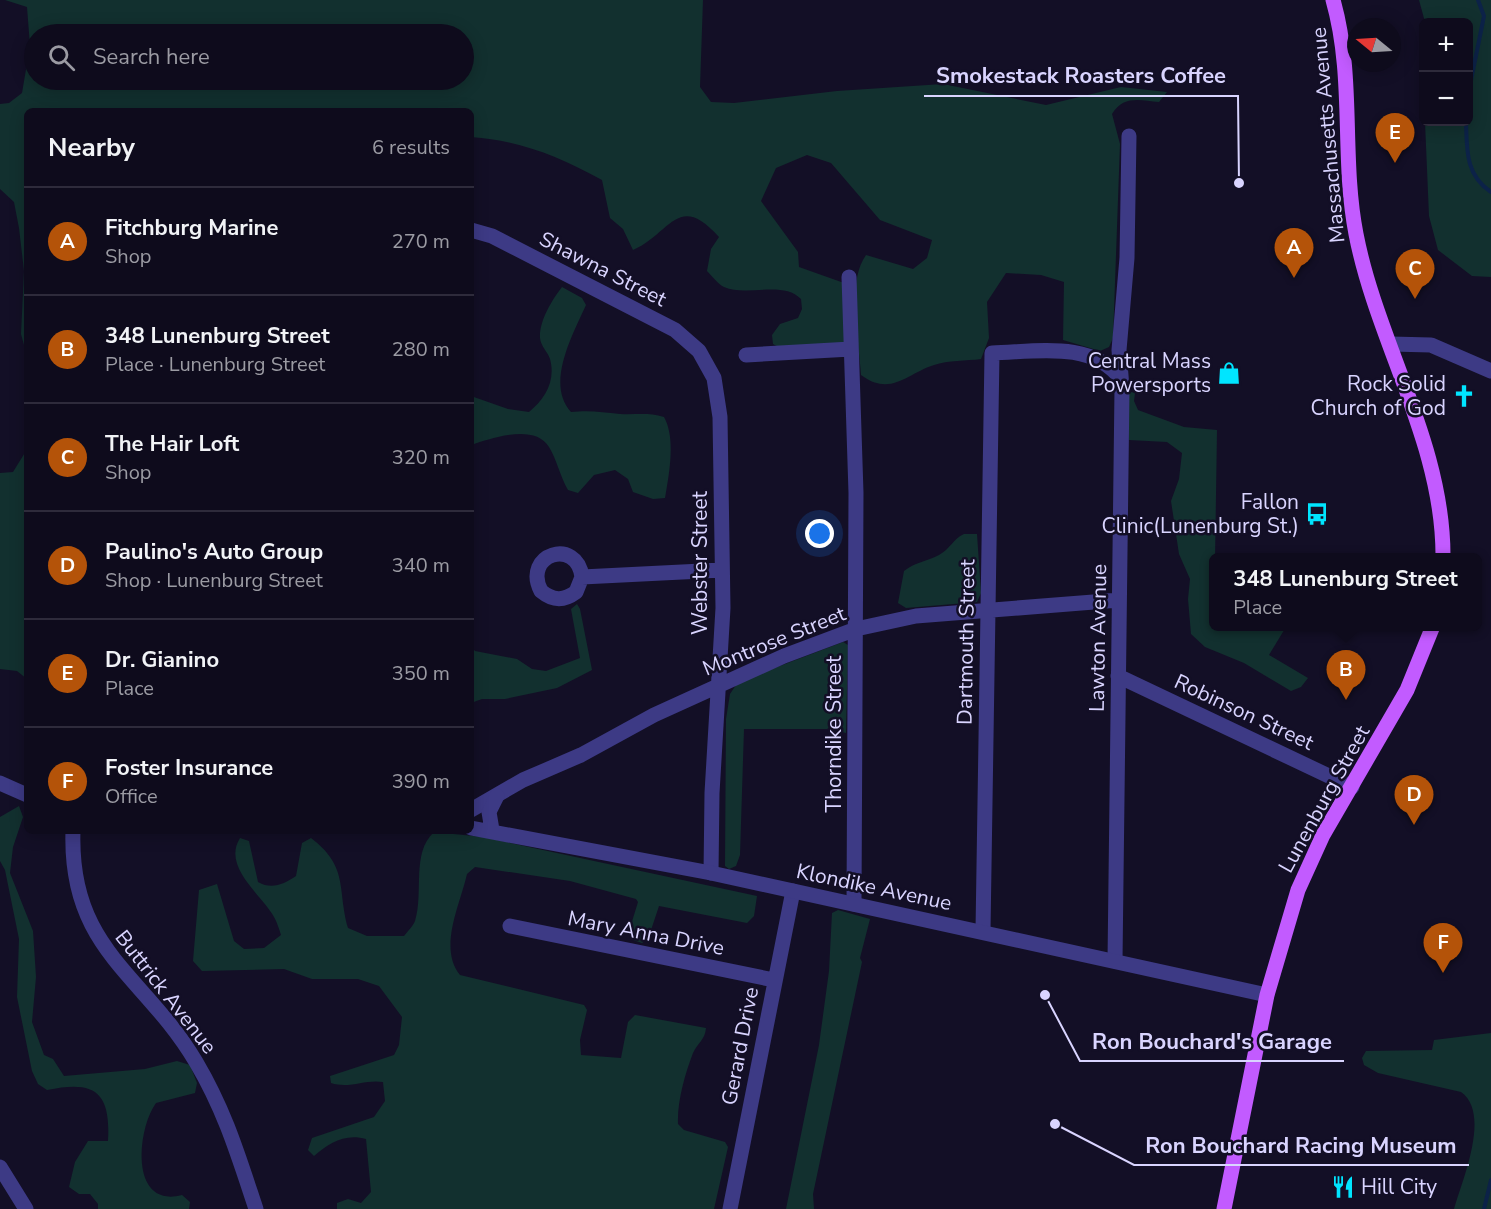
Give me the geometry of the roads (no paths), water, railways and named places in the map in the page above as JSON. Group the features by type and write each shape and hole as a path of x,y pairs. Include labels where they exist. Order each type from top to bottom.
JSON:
{"main road":[{"name":"Massachusetts Avenue","path":"1333,0 1345,57 1349,186 1353,218 1368,286 1426,451 1438,506 1443,553"},
{"name":"Lunenburg Street","path":"1224,1209 1267,995 1300,883 1323,835 1407,690 1431,631"}],"street":[{"name":"Lawton Avenue","path":"1115,961 1121,379 1119,350 1127,258 1129,136"},
{"name":"Shawna Street","path":"474,231 492,236 660,321 687,340 706,362"},
{"name":"Thorndike Street","path":"849,277 856,446 854,904"},
{"path":"1390,344 1431,345 1491,371"},
{"path":"746,355 851,349"},
{"name":"Dartmouth Street","path":"982,931 992,352 1063,351 1098,357 1121,379"},
{"name":"Webster Street","path":"706,362 714,378 720,417 722,570 720,684 712,793 711,873"},
{"path":"582,577 722,570"},
{"name":"Montrose Street","path":"474,808 523,780 581,755 654,715 720,684 855,629 916,616 1119,600"},
{"name":"Robinson Street","path":"1118,676 1352,787"},
{"path":"0,783 24,794"},
{"path":"492,830 489,812 496,796"},
{"name":"Klondike Avenue","path":"474,828 711,873 1267,995"},
{"name":"Buttrick Avenue","path":"74,834 73,852 77,880 85,912 100,943 195,1060 233,1135 256,1209"},
{"name":"Gerard Drive","path":"730,1209 793,891"},
{"name":"Mary Anna Drive","path":"510,927 774,980"},
{"path":"0,1167 26,1209"}],"waterway":[{"path":"1473,72 1484,16 1478,0"},
{"path":"1466,126 1467,152 1472,170 1476,178 1491,192"},
{"path":"1484,1209 1491,1180"}],"place":[{"name":"Dr. Gianino","path":"1395,163"},
{"name":"Smokestack Roasters Coffee","path":"1239,183"},
{"name":"Fitchburg Marine","path":"1294,278"},
{"name":"The Hair Loft","path":"1415,299"},
{"name":"Central Mass Powersports","path":"1229,373"},
{"name":"Rock Solid Church of God","path":"1464,396"},
{"name":"Fallon Clinic(Lunenburg St.)","path":"1317,514"},
{"name":"348 Lunenburg Street","path":"1346,700"},
{"name":"Paulino's Auto Group","path":"1414,825"},
{"name":"Foster Insurance","path":"1443,973"},
{"name":"Ron Bouchard's Garage","path":"1045,995"},
{"name":"Ron Bouchard Racing Museum","path":"1055,1124"},
{"name":"Hill City","path":"1343,1187"}]}
